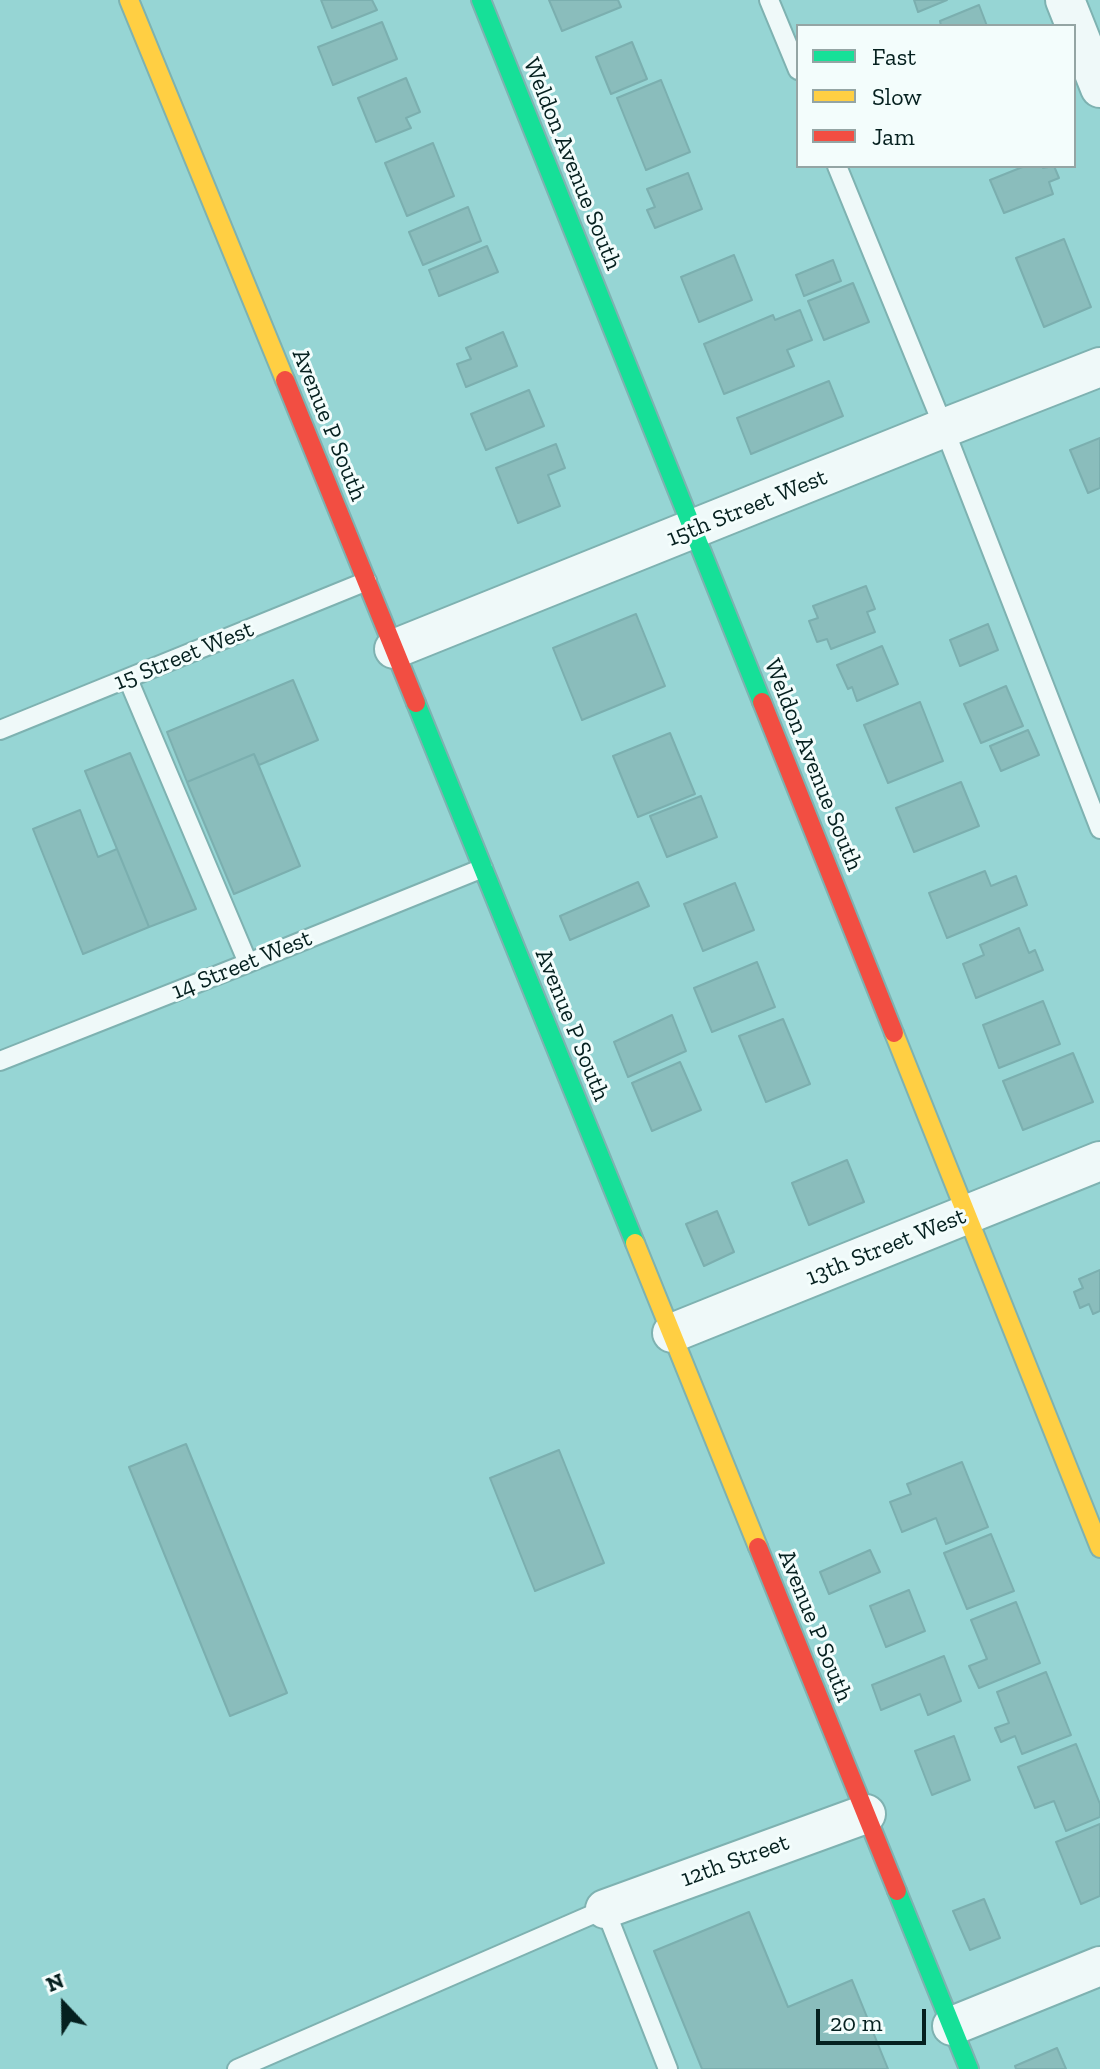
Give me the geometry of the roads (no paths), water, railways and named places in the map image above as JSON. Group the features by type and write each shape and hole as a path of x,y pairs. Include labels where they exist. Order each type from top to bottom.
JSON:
{"main road":[{"name":"Avenue P South","path":"129,0 969,2069"},
{"name":"Weldon Avenue South","path":"481,0 1100,1548"}],"street":[{"path":"1065,0 1075,24"},
{"path":"1076,28 1100,88"},
{"name":"15th Street West","path":"394,649 1100,367"},
{"name":"13th Street West","path":"672,1333 1100,1161"},
{"name":"12th Street","path":"605,1909 866,1814"},
{"path":"952,2026 1100,1966"}],"lane":[{"path":"769,0 796,65"},
{"path":"838,168 944,428 1100,829"},
{"name":"15 Street West","path":"0,730 367,581"},
{"path":"128,679 248,963"},
{"name":"14 Street West","path":"0,1061 483,868"},
{"path":"237,2069 605,1909 668,2069"}]}
